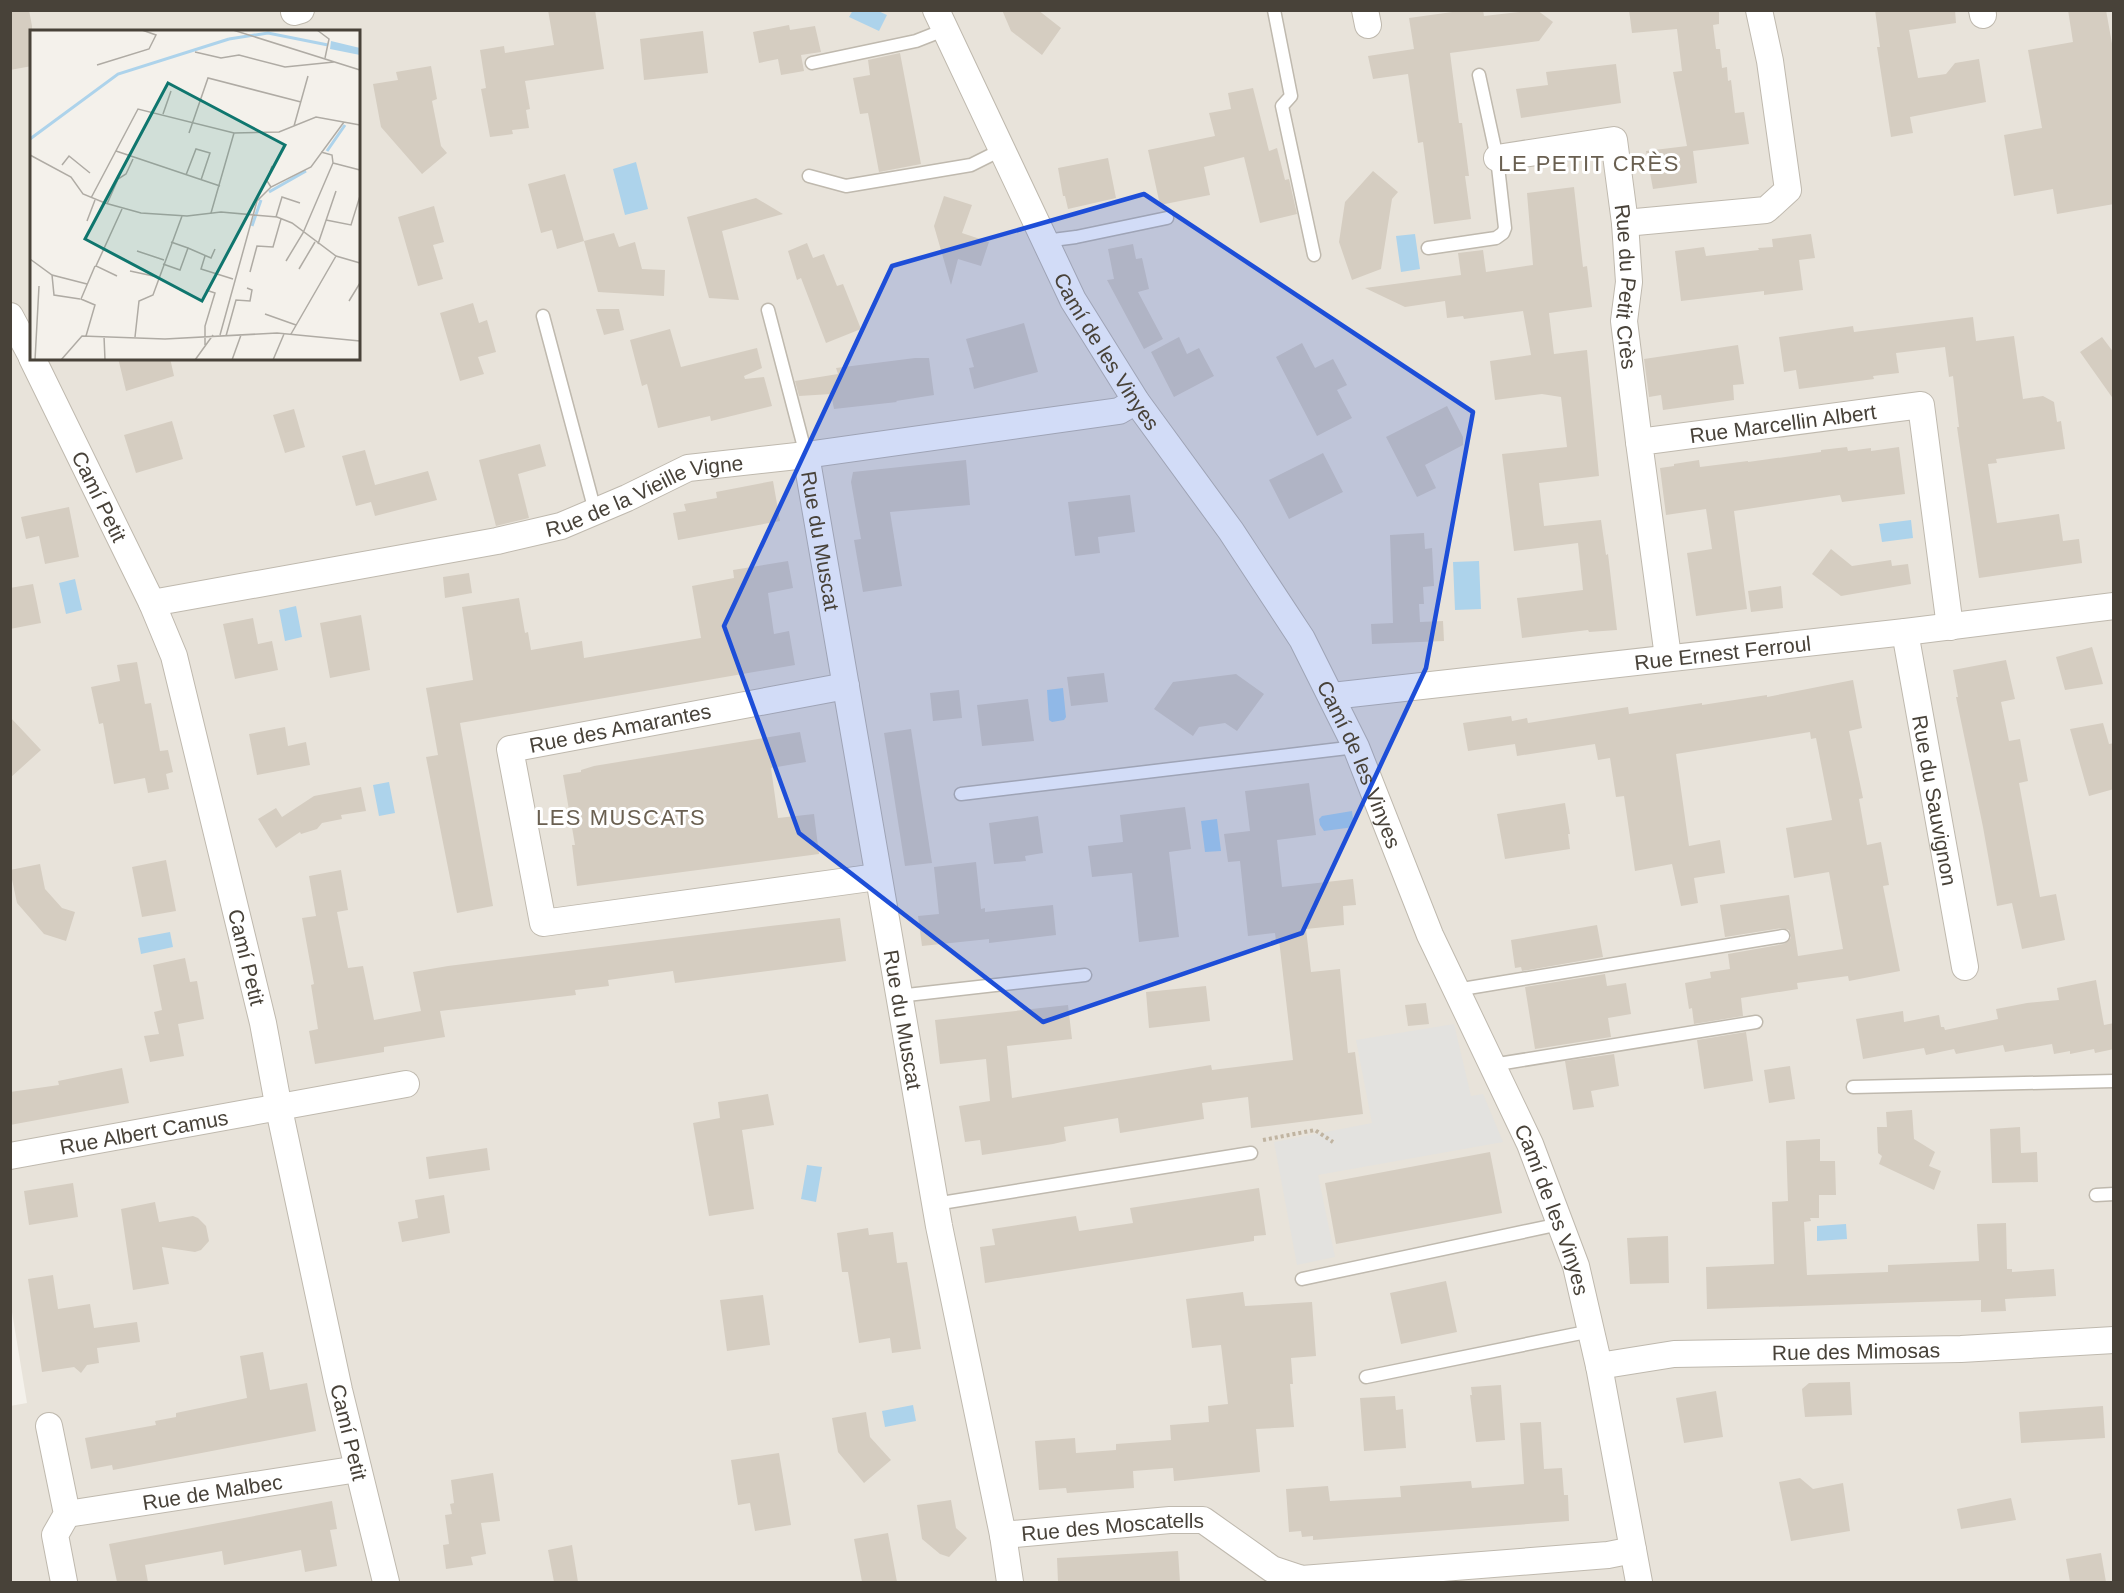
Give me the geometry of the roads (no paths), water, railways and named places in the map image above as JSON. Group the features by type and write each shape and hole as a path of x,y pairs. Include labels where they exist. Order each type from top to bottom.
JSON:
{"street":[{"path":"1625,223 1766,210 1788,190 1770,61 1759,10"},
{"name":"Camí de les Vinyes","path":"940,20 1073,300 1136,401 1231,531 1302,639 1356,747 1430,935 1530,1144 1576,1266 1599,1366 1639,1582"},
{"name":"Rue du Petit Crès","path":"1497,158 1614,140 1625,223 1629,282 1624,321 1639,442"},
{"name":"Camí Petit","path":"10,316 30,354"},
{"name":"Camí Petit","path":"33,360 152,603 174,656 263,1023 279,1109 358,1469 386,1582"},
{"name":"Rue de la Vieille Vigne","path":"152,603 497,542 561,526 688,468 806,455 1119,411 1136,401"},
{"name":"Rue Marcellin Albert","path":"1639,442 1921,405 1950,627"},
{"path":"1639,442 1668,657"},
{"name":"Rue du Muscat","path":"806,455 877,878 935,1204 1004,1535 1010,1582"},
{"name":"Rue Ernest Ferroul","path":"1332,696 1950,627 2114,606"},
{"name":"Rue du Sauvignon","path":"1905,632 1965,967"},
{"name":"Rue des Amarantes","path":"846,686 510,749 543,923 877,878"},
{"name":"Rue Albert Camus","path":"10,1156 279,1109 406,1084"},
{"name":"Rue des Mimosas","path":"1599,1366 1674,1354 1961,1349 2114,1340"},
{"path":"49,1426 67,1514 55,1535 64,1582"},
{"name":"Rue de Malbec","path":"67,1514 358,1469"},
{"name":"Rue des Moscatells","path":"1004,1535 1170,1520 1203,1520 1272,1569 1302,1580 1608,1556 1633,1550"}],"lane":[{"path":"1274,10 1291,96 1282,106 1314,255"},
{"path":"812,63 916,41 940,20"},
{"path":"1428,248 1496,238 1503,233 1505,228 1497,158 1479,75"},
{"path":"808,176 846,186 971,165 1001,150"},
{"path":"1045,241 1076,237 1167,218"},
{"path":"768,310 806,455"},
{"path":"543,316 595,512"},
{"path":"961,794 1356,747"},
{"path":"1456,990 1783,936"},
{"path":"898,996 1085,975"},
{"path":"1492,1065 1756,1022"},
{"path":"1853,1087 2114,1081"},
{"path":"935,1204 1251,1153"},
{"path":"2096,1195 2114,1194"},
{"path":"1302,1279 1560,1224"},
{"path":"1366,1377 1591,1331"}],"water":[{"path":"853,10 878,11 887,15 879,31 849,17"},
{"path":"636,162 648,209 625,215 613,169"},
{"path":"1415,234 1420,269 1401,272 1396,236"},
{"path":"1911,520 1913,538 1882,542 1879,524"},
{"path":"1479,561 1481,609 1455,610 1453,562"},
{"path":"75,579 82,610 66,614 59,583"},
{"path":"296,606 302,637 285,641 279,610"},
{"path":"1063,688 1066,717 1064,720 1052,722 1049,720 1047,690"},
{"path":"389,782 395,813 379,816 373,785"},
{"path":"1352,811 1354,827 1324,831 1320,825 1319,819 1322,816"},
{"path":"1217,819 1221,851 1205,852 1201,821"},
{"path":"170,932 173,947 141,954 138,938"},
{"path":"807,1165 822,1167 816,1202 801,1199"},
{"path":"1846,1224 1847,1239 1817,1241 1817,1226"},
{"path":"913,1405 916,1421 885,1427 882,1411"}],"district":[{"name":"LE PETIT CRÈS","path":"1589,163"},
{"name":"LES MUSCATS","path":"621,817"}]}
